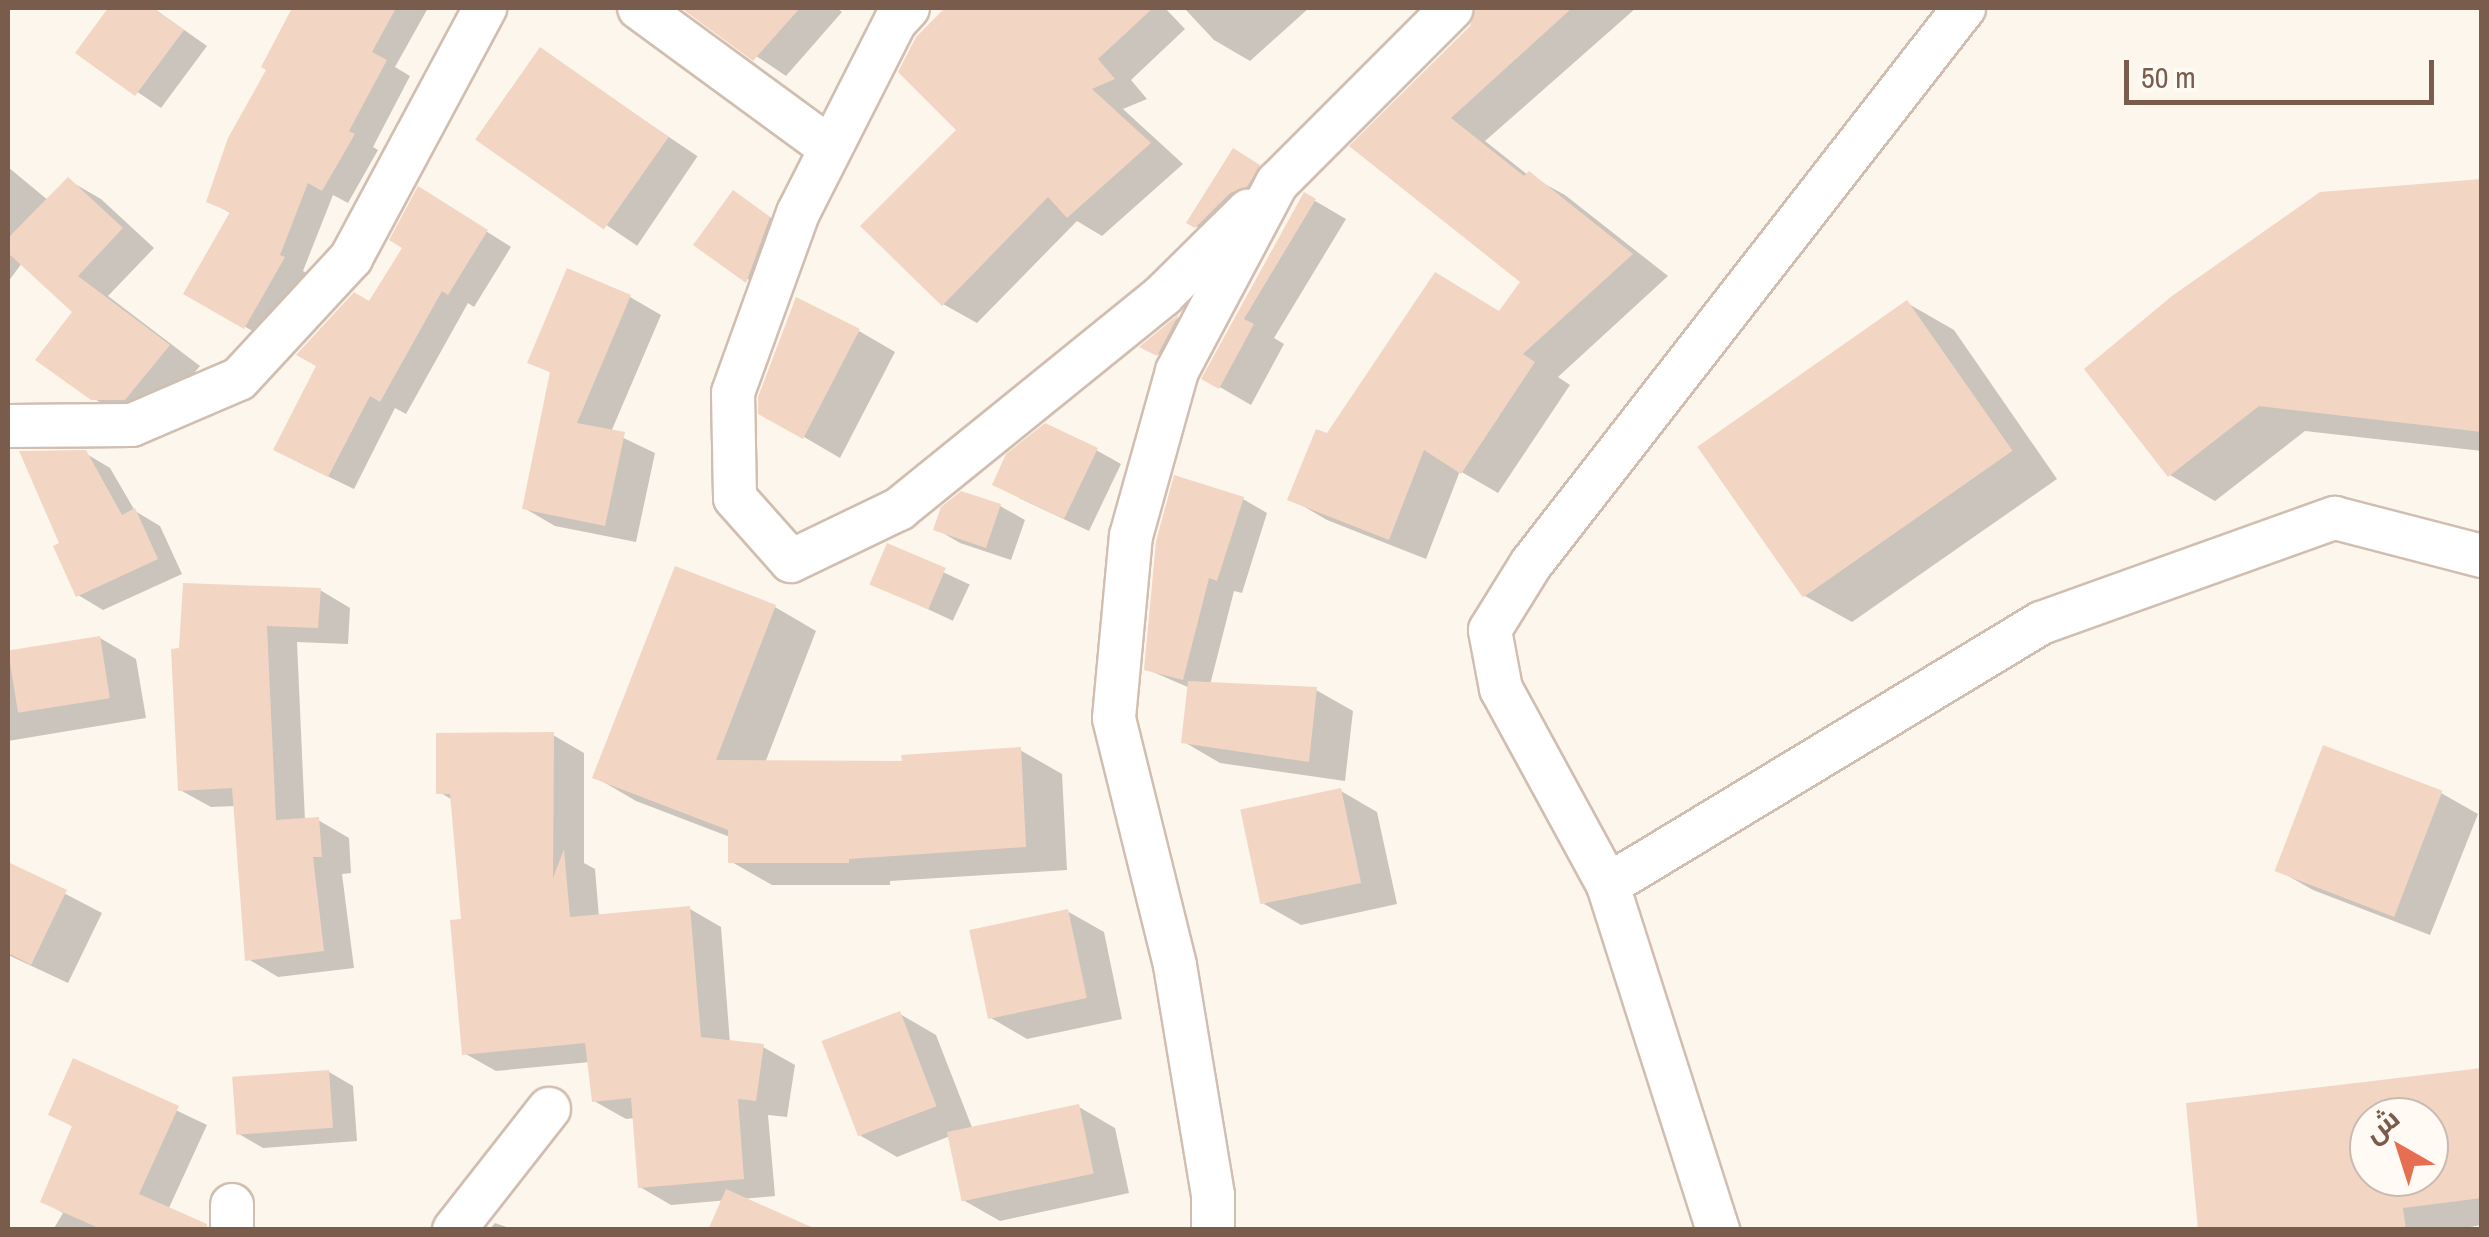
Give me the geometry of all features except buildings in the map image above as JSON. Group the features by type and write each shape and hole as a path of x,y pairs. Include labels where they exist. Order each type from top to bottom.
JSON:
{"street":[{"path":"8,426 132,426 239,380 351,258 486,8"},
{"path":"639,8 829,147"},
{"path":"908,8 895,22 798,213 733,394 736,498 791,561 899,510 1163,296 1452,8"},
{"path":"1718,1230 1608,884 1501,688 1490,630 1530,564 1964,8"},
{"path":"1212,1230 1212,1195 1175,965 1114,718 1131,536 1177,370 1277,183"},
{"path":"1608,884 2041,623 2336,518 2482,556"},
{"path":"454,1230 548,1109"}]}
